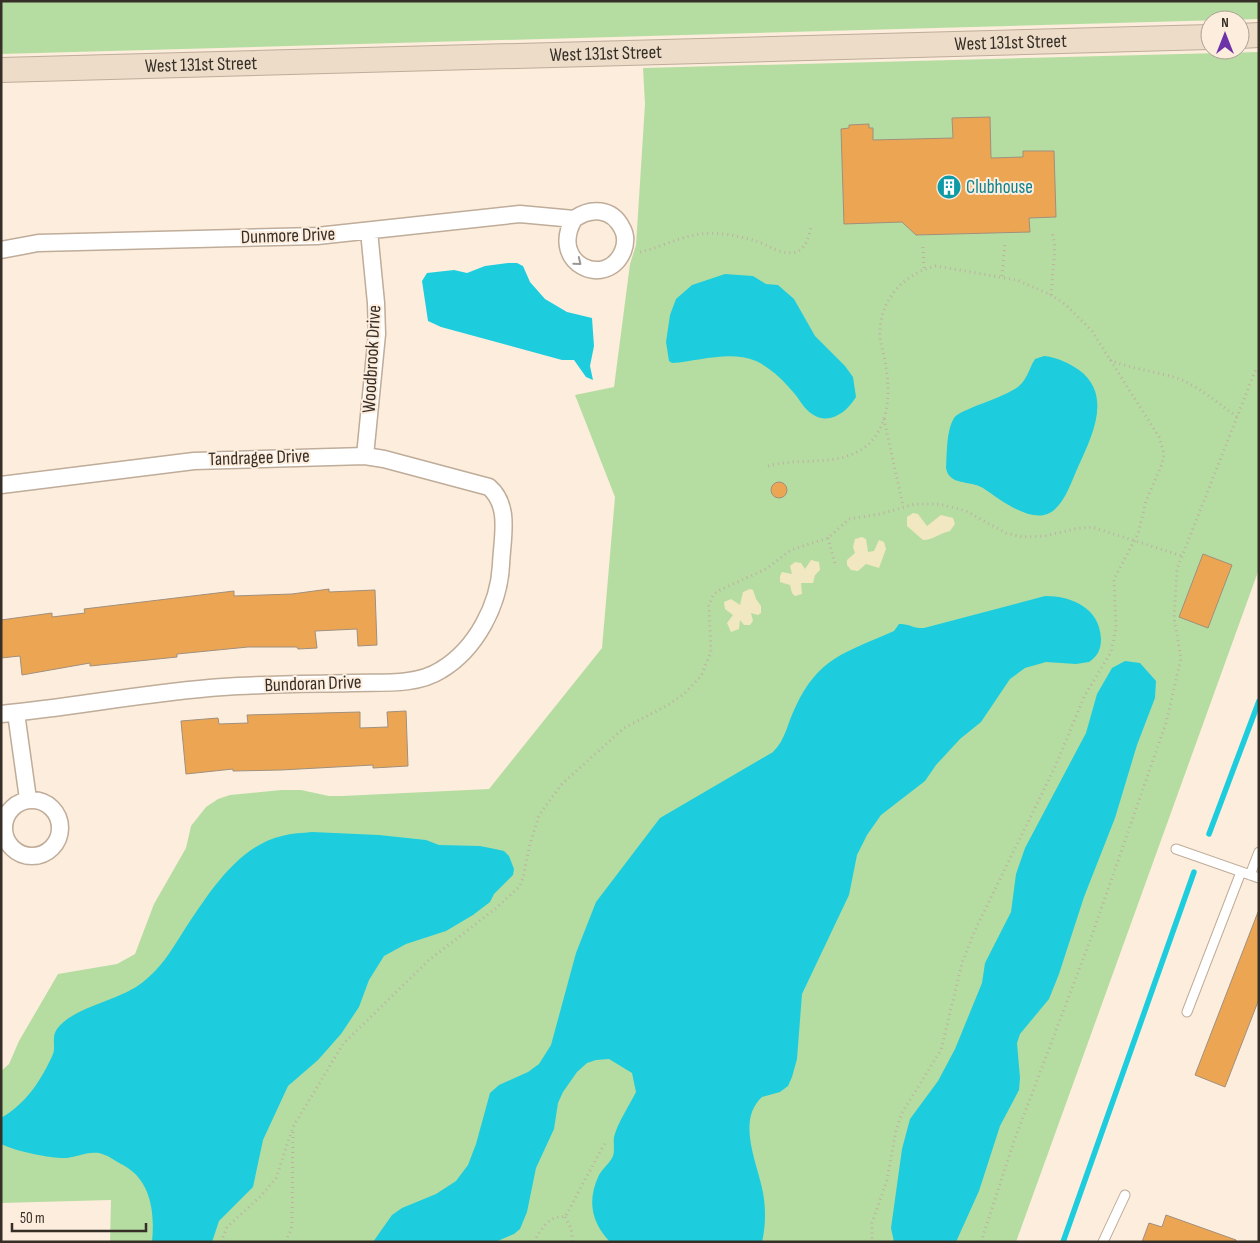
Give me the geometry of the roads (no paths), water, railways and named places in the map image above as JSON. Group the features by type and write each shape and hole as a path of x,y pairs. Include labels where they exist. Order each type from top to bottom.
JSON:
{"street":[{"name":"West 131st Street","path":"1,70 1200,37"},
{"path":"595,210 606,212 618,220 625,233 625,246 622,253 610,266 599,270 586,268 575,262 569,254 566,243 567,230 574,220 583,213 595,210"},
{"name":"Dunmore Drive","path":"1,250 38,243 317,236 520,214 574,220"},
{"name":"Woodbrook Drive","path":"365,456 377,321 369,231"},
{"name":"Tandragee Drive","path":"1,485 194,461 365,456 384,459 489,487 498,495 503,506"},
{"name":"Bundoran Drive","path":"9,713 223,686 400,681 431,675 442,670 457,657 475,636 491,611 500,581 503,506"},
{"path":"9,713 28,799"}],"lane":[{"path":"1176,849 1259,878"},
{"path":"1187,1012 1245,873 1259,852"},
{"path":"1103,1242 1125,1195"}],"water":[{"path":"517,263 523,266 530,282 545,299 567,312 592,318 594,346 590,366 593,380 586,377 574,360 562,360 441,327 428,321 422,281 427,273 454,270 467,273 485,266"},
{"path":"725,274 753,276 766,284 778,285 794,299 815,336 845,366 853,377 856,397 848,408 831,418 818,417 807,410 782,379 762,364 746,358 725,356 672,363 669,361 666,342 670,315 676,299 692,285"},
{"path":"1044,356 1062,361 1079,370 1089,380 1095,391 1097,404 1089,442 1066,495 1051,512 1044,515 1036,515 1028,514 1012,507 983,488 951,478 946,468 948,436 954,418 1019,386 1035,359"},
{"path":"1045,596 1074,601 1090,612 1096,619 1099,628 1100,649 1089,662 1076,664 1046,662 1025,668 1010,679 981,722 960,739 936,765 925,781 881,815 867,835 857,855 849,895 802,994 797,1059 792,1077 788,1086 780,1092 762,1097 755,1106 751,1117 750,1141 765,1208 762,1242 610,1242 595,1219 592,1202 593,1193 599,1175 613,1156 616,1131 636,1092 632,1073 609,1059 587,1063 577,1072 563,1092 558,1103 554,1129 536,1168 527,1212 520,1229 514,1234 495,1242 373,1242 392,1215 402,1208 436,1194 456,1181 468,1165 476,1144 490,1093 499,1085 528,1072 539,1064 551,1045 576,953 596,902 660,818 773,752 784,737 792,714 814,677 824,667 848,651 894,631 899,624 924,628"},
{"path":"1125,661 1140,663 1156,681 1155,698 1137,745 1115,818 1084,897 1049,999 1020,1034 1017,1043 1020,1078 1019,1090 1000,1126 979,1191 956,1242 894,1242 891,1228 902,1149 910,1119 938,1081 955,1049 982,983 985,963 1011,912 1016,874 1025,848 1086,733 1097,694 1112,668"},
{"path":"312,832 379,835 426,840 439,845 480,846 495,849 504,851 509,856 514,869 513,875 494,894 490,902 473,915 446,931 406,944 384,956 369,980 359,1007 341,1034 318,1060 288,1086 263,1140 253,1187 219,1221 212,1242 152,1242 152,1208 145,1188 132,1171 105,1155 94,1153 66,1158 54,1157 22,1151 1,1144 1,1118 26,1098 44,1073 53,1054 54,1038 57,1029 74,1015 133,989 149,977 165,959 213,888 237,861 251,850 282,836"}],"waterway":[{"path":"1209,834 1259,701"},
{"path":"1063,1242 1194,872"}],"place":[{"name":"Clubhouse","path":"949,187"}]}
